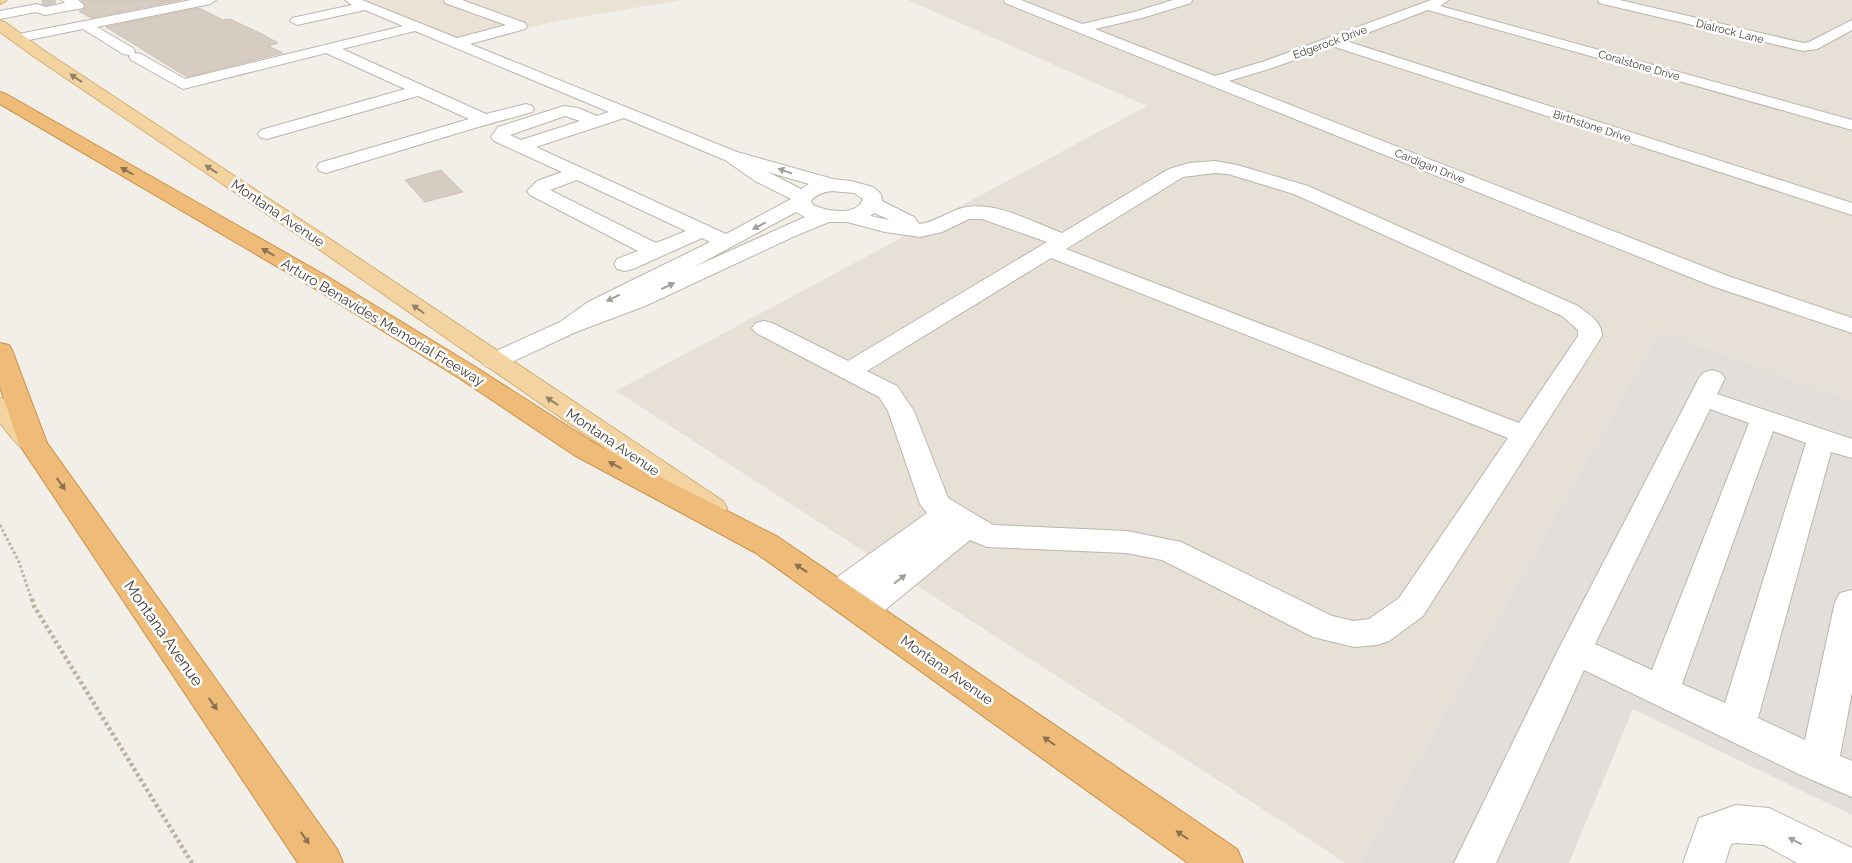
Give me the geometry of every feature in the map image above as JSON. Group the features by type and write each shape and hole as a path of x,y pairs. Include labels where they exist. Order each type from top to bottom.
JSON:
{"highway":[{"name":"Arturo Benavides Memorial Freeway","path":"0,97 320,282 468,373 584,449 767,545"},
{"path":"0,350 33,444"},
{"name":"Montana Avenue","path":"33,444 322,863"},
{"name":"Montana Avenue","path":"767,545 1222,863"}],"main road":[{"name":"Montana Avenue","path":"0,25 16,45 38,53 314,237 767,545"},
{"name":"Montana Avenue","path":"0,406 33,444"}],"street":[{"path":"16,45 85,25 210,0"},
{"path":"351,0 395,18 416,20 456,43 730,156 832,185 854,186 870,193 873,198 872,204 866,209 817,219 605,315 568,327 494,361"},
{"name":"Cardigan Drive","path":"1010,0 1684,267 1852,326"},
{"path":"1081,28 1137,15 1186,0"},
{"name":"Edgerock Drive","path":"1214,81 1270,64 1443,0"},
{"name":"Dialrock Lane","path":"1604,0 1797,46 1812,46 1852,24"},
{"path":"0,6 37,5 45,12 78,5 66,1"},
{"path":"450,4 520,26 456,43"},
{"path":"0,15 37,5"},
{"path":"297,22 366,6"},
{"name":"Coralstone Drive","path":"1427,6 1852,125"},
{"path":"377,22 395,18"},
{"path":"85,25 183,84 328,48 416,20"},
{"name":"Birthstone Drive","path":"1332,41 1852,209"},
{"path":"328,48 485,120"},
{"path":"268,134 420,90"},
{"path":"326,168 577,93"},
{"path":"625,112 596,122 572,112 564,112 504,131 500,137 727,242"},
{"path":"730,156 802,199 804,209 811,213 919,231 936,228 966,213 983,213 1057,245 1526,435"},
{"path":"764,328 848,372 888,392 901,411 935,504 987,536 1127,542 1170,550 1325,628 1354,634 1377,632 1411,608 1590,336 1590,328 1570,311 1318,196 1230,169 1215,167 1189,169 1176,173 848,372"},
{"path":"578,173 544,185 537,191 655,252"},
{"path":"568,327 596,307 727,242 802,199 812,190 832,185"},
{"path":"872,204 907,221 911,229"},
{"path":"626,264 702,231"},
{"path":"1475,863 1576,650 1707,388 1764,420 1852,450"},
{"path":"1662,690 1764,420"},
{"path":"1737,726 1821,439"},
{"path":"850,602 959,519"},
{"path":"1819,765 1852,602"},
{"path":"1576,650 1852,780"},
{"path":"1704,863 1714,831 1736,824 1769,827 1838,863"}],"path":[{"path":"0,525 19,562 34,606 192,863"}],"shaded area":[{"path":"357,0 681,0 557,21 464,44"},
{"path":"908,0 1852,0 1852,401 1660,331 1361,863 1346,863 616,391 1147,106"},
{"path":"1660,331 1852,401 1852,815 1633,709 1569,863 1361,863"}],"building":[{"path":"81,0 181,0 91,18 79,11 83,10 86,6"},
{"path":"199,8 223,20 230,19 264,35 278,43 268,46 283,53 187,77 106,27"},
{"path":"441,170 463,192 425,202 405,180"}],"tunnel":[{"path":"42,4 61,1"}]}
